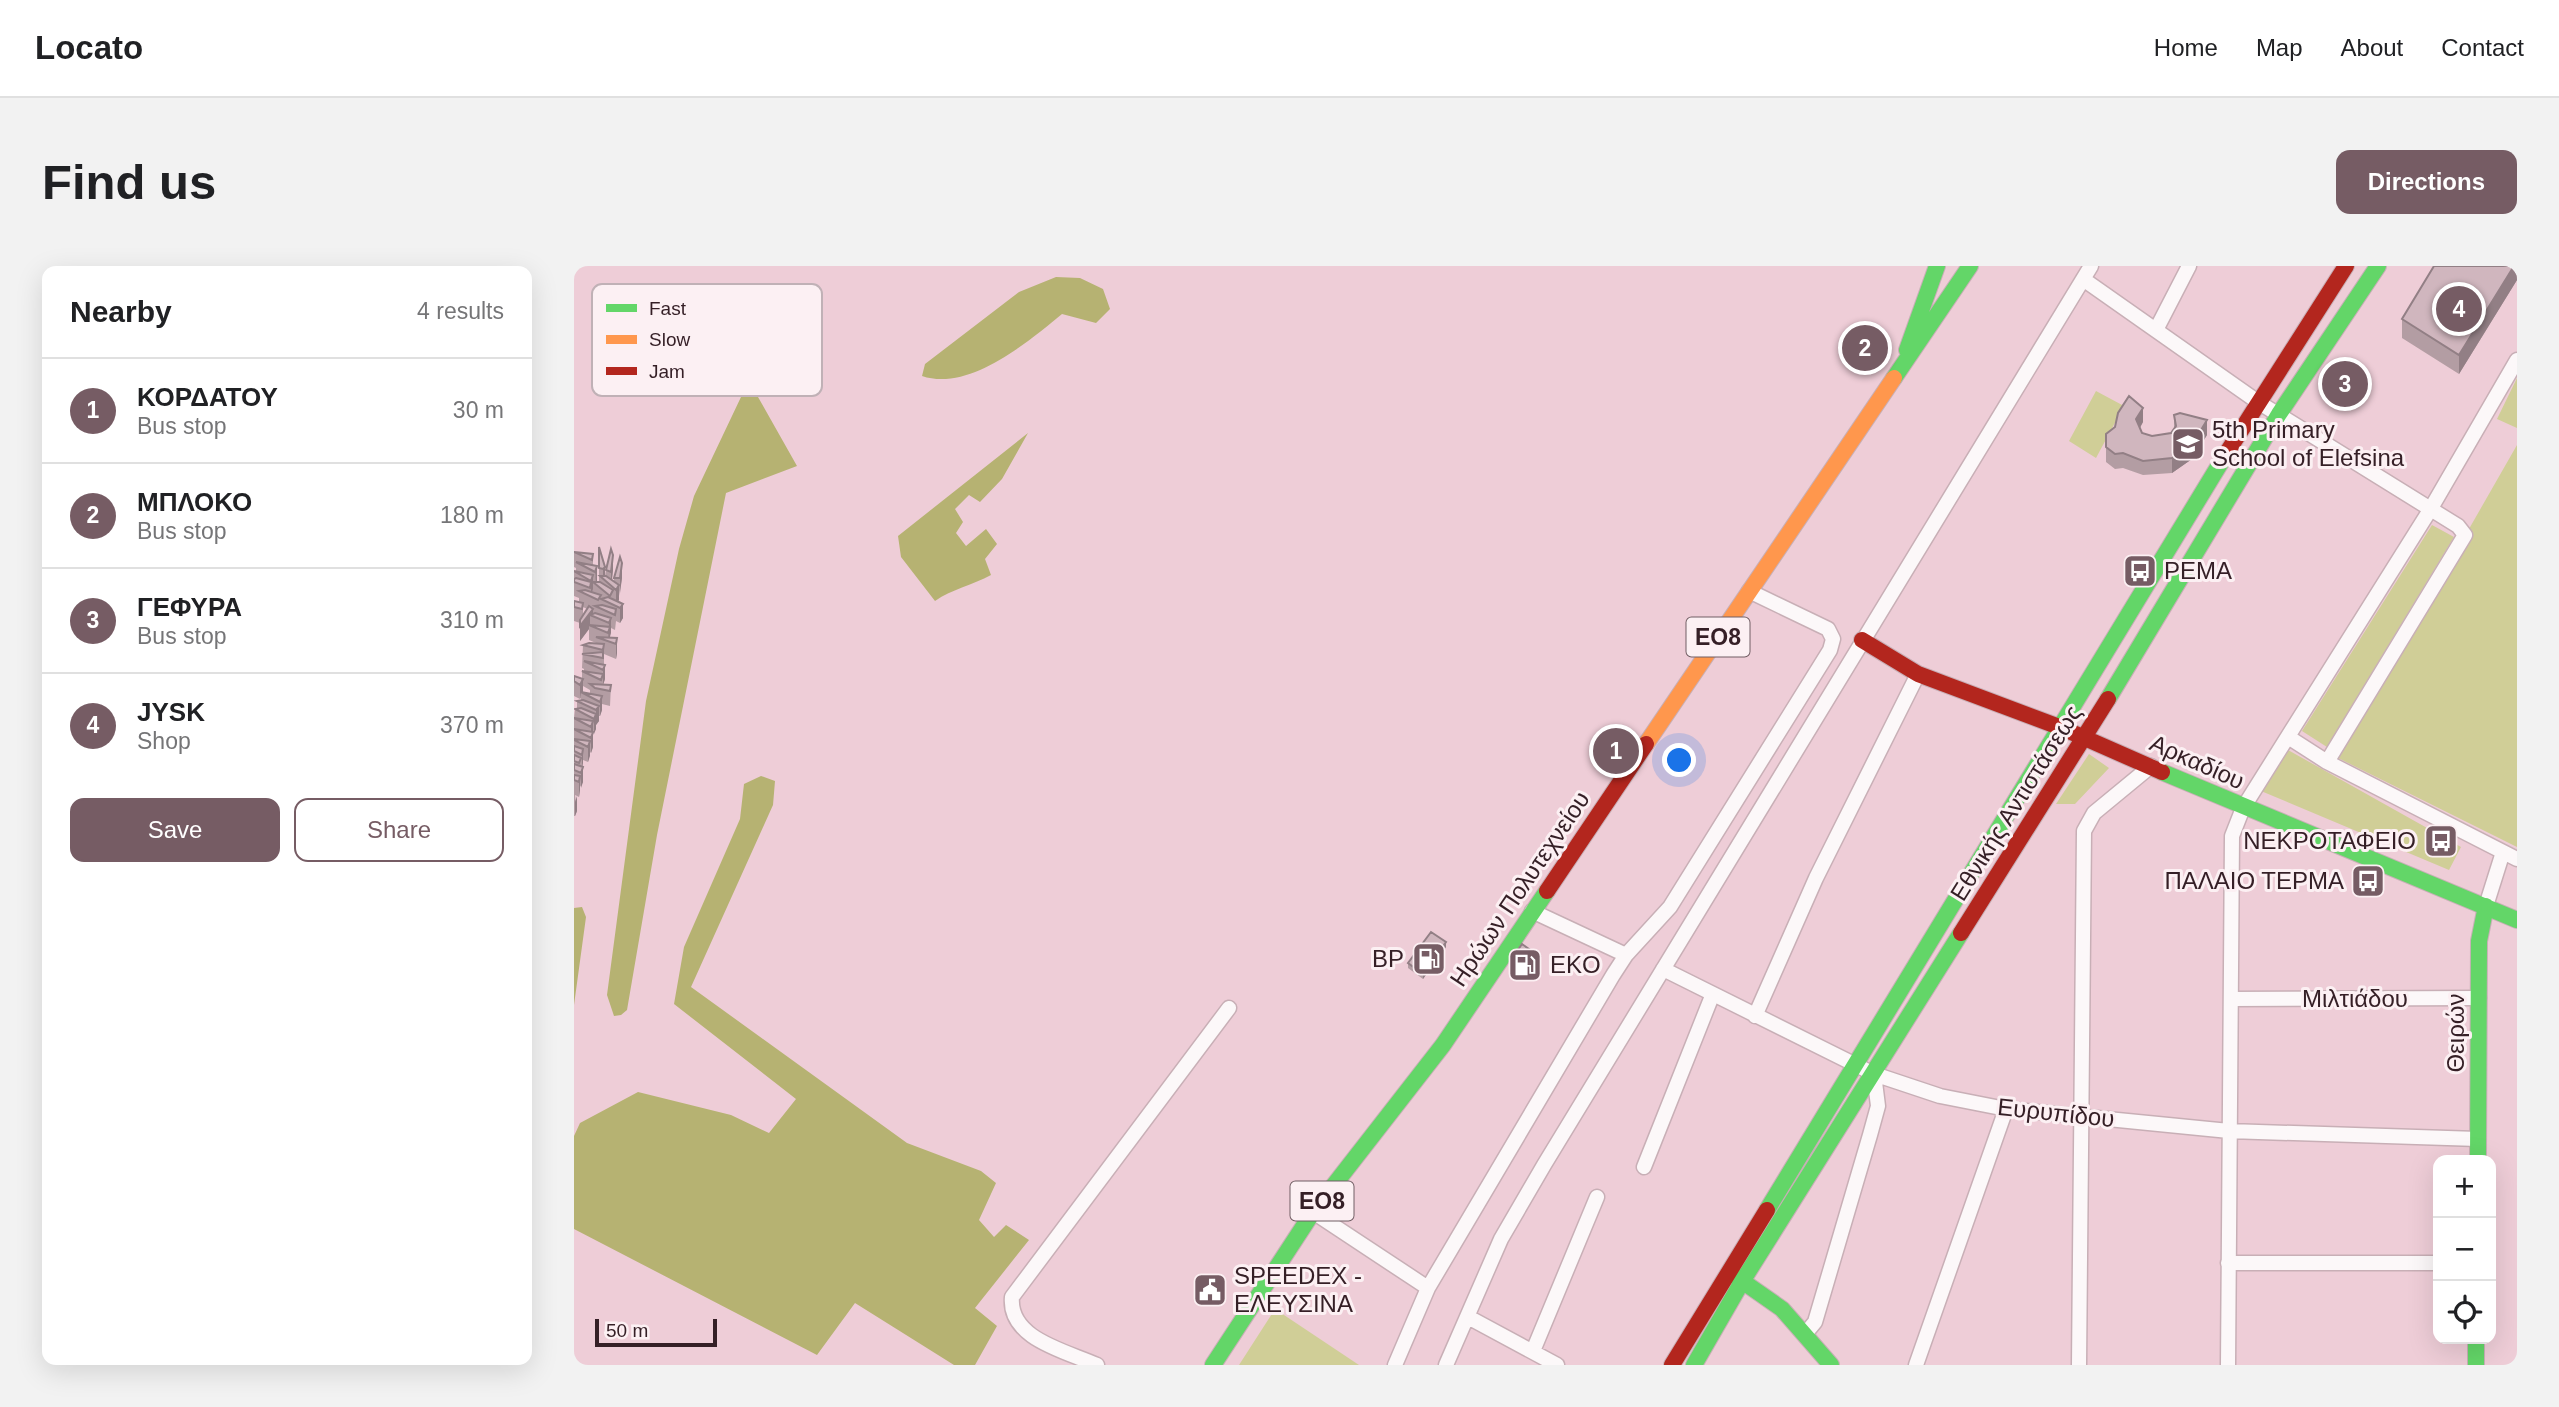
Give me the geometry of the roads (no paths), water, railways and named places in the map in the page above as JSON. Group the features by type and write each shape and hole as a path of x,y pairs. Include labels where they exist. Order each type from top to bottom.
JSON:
{"street":[{"name":"Ηρώων Πολυτεχνείου","path":"1905,363 1912,329 1937,266"},
{"name":"Ηρώων Πολυτεχνείου","path":"1213,1365 1313,1212 1443,1045 1970,266"},
{"path":"2157,328 2189,266"},
{"name":"Εθνικής Αντιστάσεως","path":"1694,1365 1736,1277 1857,1064 2258,402 2346,266"},
{"name":"Εθνικής Αντιστάσεως","path":"1672,1365 1736,1277 1874,1074 2084,737 2279,414 2378,266"},
{"path":"1446,1365 1501,1239 2087,272 2157,328 2258,402 2458,526 2465,535 2462,544 2327,762"},
{"path":"2228,1365 2232,836 2243,808 2430,510 2517,360"},
{"path":"1395,1365 1428,1288 1626,955 1670,907 1830,650 1833,639 1828,629 1749,591"},
{"name":"Αρκαδίου","path":"1862,640 1918,674 2084,737 2243,808 2517,920"},
{"path":"1755,1016 1816,878 1918,674"},
{"path":"2288,737 2327,762 2517,859"},
{"path":"2079,1365 2084,831 2094,813 2151,766"},
{"path":"2486,906 2503,852"},
{"name":"Θειρών","path":"2478,1155 2479,941 2486,906"},
{"path":"1532,911 1626,955"},
{"name":"Ευρυπίδου","path":"1663,969 1874,1074 1940,1096 2006,1109 2229,1131 2478,1139"},
{"path":"1644,1167 1713,996"},
{"name":"Μιλτιάδου","path":"2231,999 2479,998"},
{"path":"1097,1365 1030,1335 1017,1326 1012,1316 1012,1297 1229,1008"},
{"path":"1805,1334 1815,1322 1878,1106 1874,1074"},
{"path":"1916,1365 2006,1109"},
{"path":"1533,1351 1597,1197"},
{"path":"1313,1212 1428,1288"},
{"path":"2228,1263 2433,1263"},
{"path":"1736,1277 1782,1309 1831,1365"},
{"path":"1468,1317 1557,1365"},
{"path":"2476,1344 2476,1365"}],"place":[{"name":"JYSK","path":"2459,309"},
{"name":"ΜΠΛΟΚΟ","path":"1865,348"},
{"name":"ΓΕΦΥΡΑ","path":"2345,384"},
{"name":"5th Primary School of Elefsina","path":"2188,444"},
{"name":"ΡΕΜΑ","path":"2140,571"},
{"name":"ΚΟΡΔΑΤΟΥ","path":"1616,751"},
{"name":"ΝΕΚΡΟΤΑΦΕΙΟ","path":"2441,841"},
{"name":"ΠΑΛΑΙΟ ΤΕΡΜΑ","path":"2368,881"},
{"name":"BP","path":"1429,959"},
{"name":"EKO","path":"1525,965"},
{"name":"SPEEDEX - ΕΛΕΥΣΙΝΑ","path":"1210,1290"}]}
